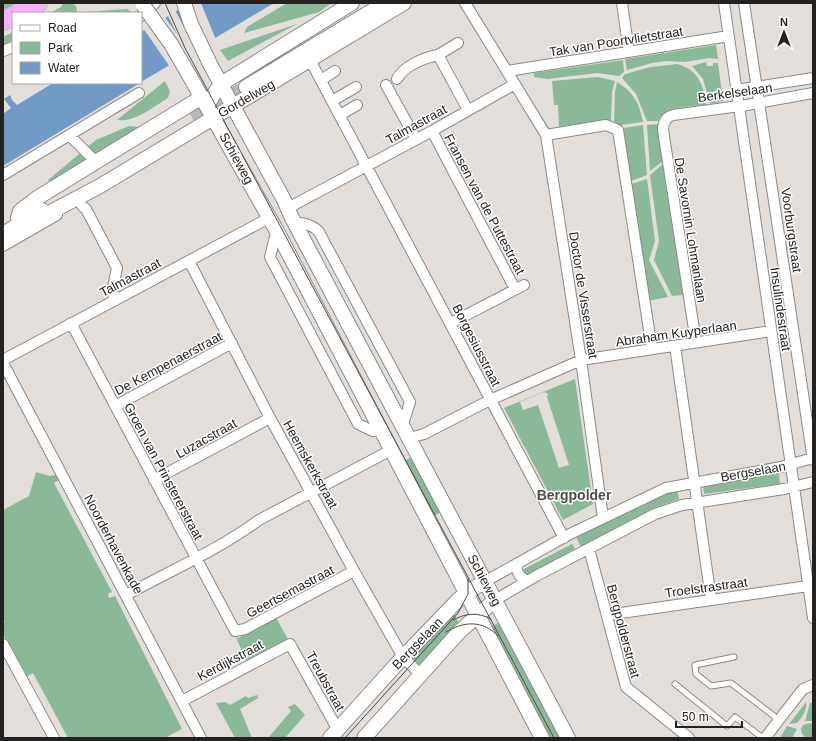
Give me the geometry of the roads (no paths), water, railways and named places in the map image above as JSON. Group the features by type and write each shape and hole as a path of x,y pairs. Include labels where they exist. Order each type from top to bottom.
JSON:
{"highway":[{"path":"20,12 38,3"},
{"path":"3,21 12,16"}],"main road":[{"name":"Schieweg","path":"184,3 191,24 210,64 292,206 295,224 401,423 415,436 495,600 568,738"},
{"name":"Gordelweg","path":"34,215 47,214 85,200 208,107 212,97 221,84 352,3"},
{"name":"Gordelweg","path":"373,3 244,84 385,3"},
{"name":"Gordelweg","path":"18,218 20,211 37,198 96,162 208,107 233,106 404,3"},
{"name":"Schieweg","path":"145,7 172,44 269,218 276,239 382,430 387,452 466,592 542,738"},
{"name":"Gordelweg","path":"3,227 192,116 3,234"},
{"name":"Bergselaan","path":"334,734 403,657 466,592 486,581"},
{"name":"Bergselaan","path":"364,738 420,674 477,614 495,600"}],"street":[{"name":"Doctor de Visserstraat","path":"465,3 546,135 581,360 602,518"},
{"path":"622,3 629,52"},
{"name":"Insulindestraat","path":"724,3 813,618"},
{"name":"Voorburgstraat","path":"744,3 758,87 813,459"},
{"name":"Tak van Poortvlietstraat","path":"507,71 729,36"},
{"path":"397,79 400,73 419,61 438,55 458,43"},
{"path":"438,55 468,110"},
{"name":"Borgesiusstraat","path":"310,60 564,538"},
{"path":"321,80 335,71"},
{"name":"Berkelselaan","path":"736,90 813,78"},
{"name":"Talmastraat","path":"292,206 432,131 514,84"},
{"path":"386,85 416,139"},
{"path":"332,101 356,87"},
{"path":"3,175 139,93"},
{"name":"Berkelselaan","path":"664,122 667,117 673,115 813,93"},
{"path":"340,116 358,105"},
{"name":"De Savornin Lohmanlaan","path":"664,122 663,130 696,342"},
{"path":"546,135 606,125 618,130 652,348"},
{"name":"Fransen van de Puttestraat","path":"432,131 520,287 451,323"},
{"path":"69,135 96,162"},
{"path":"85,200 88,212 117,268 112,292 116,300"},
{"name":"Gordelweg","path":"3,246 85,200"},
{"name":"Talmastraat","path":"3,360 269,218"},
{"name":"Schieweg","path":"276,239 270,257 358,424 373,431 382,430"},
{"name":"Heemskerkstraat","path":"189,261 270,418 312,492 354,571 403,657 420,674"},
{"name":"Groen van Prinstererstraat","path":"71,323 230,625 236,631"},
{"name":"Abraham Kuyperlaan","path":"415,436 427,433 490,400 581,360 771,331"},
{"name":"De Kempenaerstraat","path":"115,406 232,344"},
{"path":"675,346 693,482 711,599"},
{"name":"Noorderhavenkade","path":"3,363 201,738"},
{"name":"Luzacstraat","path":"154,480 270,418"},
{"path":"126,595 387,452"},
{"name":"Bergselaan","path":"486,581 602,518 666,488 792,465 813,459"},
{"name":"Bergselaan","path":"495,600 527,581 655,514 682,505 793,487 813,482"},
{"name":"Bergpolderstraat","path":"589,549 627,690 689,738"},
{"path":"516,564 516,571 521,578 527,581"},
{"name":"Geertsemastraat","path":"236,631 245,630 354,571"},
{"name":"Troelstrastraat","path":"607,615 808,586"},
{"path":"3,644 6,654 54,738"},
{"name":"Kerdijkstraat","path":"182,701 290,644"},
{"name":"Treubstraat","path":"290,644 334,734"},
{"path":"764,738 803,689 813,686"}],"lane":[{"path":"734,656 695,665 696,674 711,686 731,683 779,720"},
{"path":"676,684 727,726 735,717 764,738"}],"water":[{"path":"190,3 274,3 142,81 142,31"},
{"path":"51,84 138,84 3,166 3,114 11,108 4,99 10,95 12,100 17,105"}],"tunnel":[{"path":"193,119 246,87"}],"tram line":[{"path":"165,3 185,48 554,738"},
{"path":"345,738 458,613 468,594 468,579"},
{"path":"453,620 472,614 481,615 491,619"},
{"path":"446,632 466,624 473,624 486,627 498,636"}],"district":[{"name":"Bergpolder","path":"574,495"}]}
